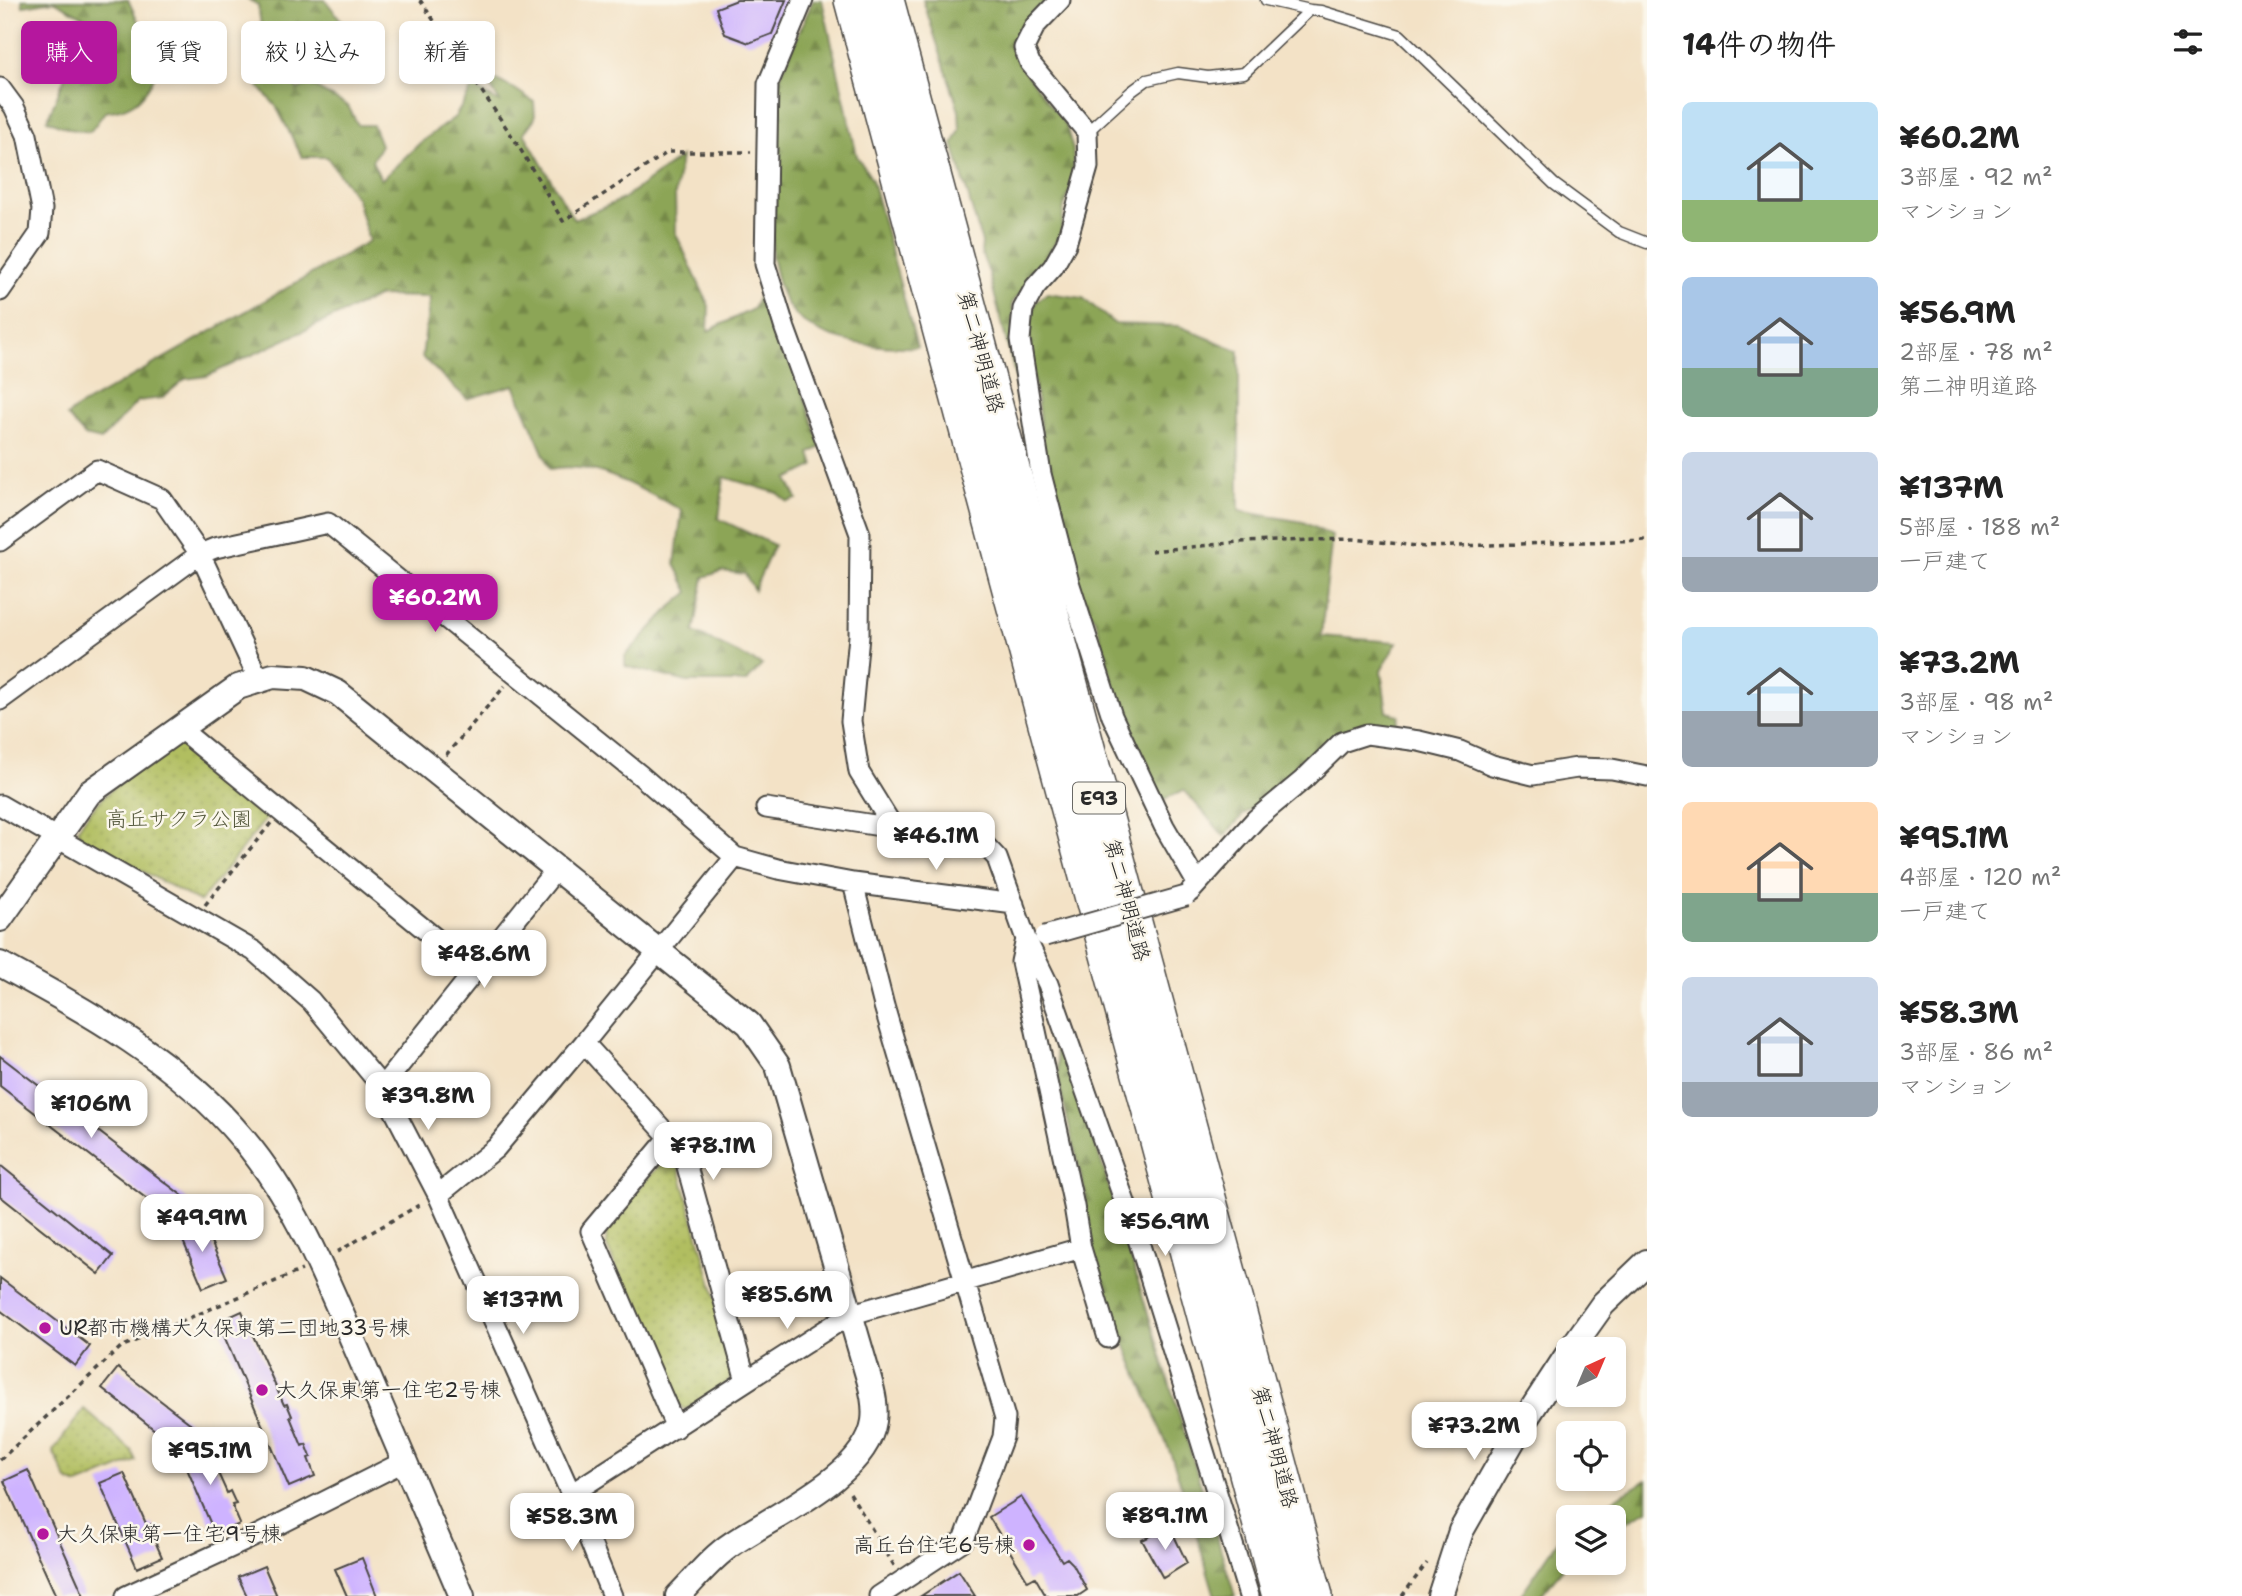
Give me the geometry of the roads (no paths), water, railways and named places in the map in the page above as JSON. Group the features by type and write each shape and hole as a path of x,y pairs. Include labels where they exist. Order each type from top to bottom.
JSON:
{"highway":[{"name":"第二神明道路","path":"852,0 1280,1596"},
{"name":"第二神明道路","path":"886,0 1315,1596"}],"street":[{"path":"803,0 768,84 765,264 785,329 860,534 859,636 851,721 859,772 893,827"},
{"path":"1060,0 1035,26 1024,48 1030,62 1087,132 1088,167 1066,244 1053,267 1035,287 1023,309 1020,340 1027,396 1041,474 1069,582 1112,716 1192,890"},
{"path":"0,88 15,107 27,135 42,209 40,233 0,291"},
{"path":"0,541 96,470 162,499 200,554 259,680"},
{"path":"0,700 200,554 215,548 328,523 640,775 735,857 778,869 853,883 1014,904"},
{"path":"0,919 89,793 237,687 273,676 306,678 338,693 749,1024 778,1066 875,1400 874,1423 860,1454 839,1476 729,1546 678,1596"},
{"path":"179,728 474,970"},
{"path":"1108,1338 1081,1248 1021,962 1036,937 1192,890 1256,819 1303,780 1342,742 1367,734 1419,741 1460,751 1492,765 1533,775 1577,768 1612,769 1647,776"},
{"path":"0,805 254,951 312,1001 382,1087 438,1195 571,1494 612,1596"},
{"path":"766,808 982,842 997,858 1014,904 1036,937 1048,984 1139,1242 1249,1596"},
{"path":"438,1195 496,1148 735,857"},
{"path":"382,1087 557,868"},
{"path":"853,883 884,1006 1005,1418 1003,1437 964,1540 878,1596"},
{"path":"0,964 123,1034 192,1086 243,1138 286,1197 319,1262 462,1596"},
{"path":"584,1044 683,1152 746,1381"},
{"path":"669,1138 591,1231 676,1428"},
{"path":"571,1494 849,1315 966,1279 1081,1248"},
{"path":"1580,1337 1603,1304 1647,1262"},
{"path":"1440,1596 1461,1531 1521,1426 1556,1372"},
{"path":"126,1596 262,1533 405,1461"}],"lane":[{"path":"1266,0 1400,35 1554,184 1619,232 1647,243"},
{"path":"1087,132 1132,90 1147,80 1178,73 1208,77 1244,72 1310,10"}],"place":[{"name":"UR都市機構大久保東第二団地33号棟","path":"45,1328"},
{"name":"大久保東第一住宅2号棟","path":"262,1390"},
{"name":"大久保東第一住宅9号棟","path":"43,1534"},
{"name":"高丘台住宅6号棟","path":"1029,1545"}],"park label":[{"name":"高丘サクラ公園","path":"179,819"}]}
